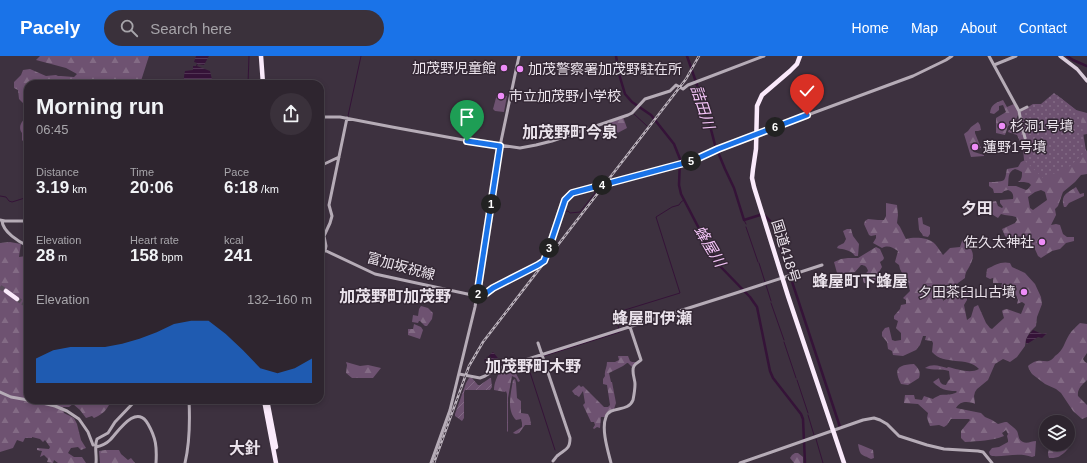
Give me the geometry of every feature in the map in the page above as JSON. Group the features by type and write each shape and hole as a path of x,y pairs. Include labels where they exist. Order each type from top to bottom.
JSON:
{"highway":[{"path":"262,56 264,80"},
{"name":"国道418号","path":"800,56 790,71 766,92 760,99 757,106 756,149 752,178 782,278 844,463"},
{"path":"6,291 17,299"},
{"path":"265,404 278,463"},
{"path":"268,404 278,463"}],"main road":[{"path":"1060,56 1077,69 1087,82"}],"street":[{"path":"431,463 448,416 477,295 500,146 519,56"},
{"path":"324,117 335,116 348,118 392,128 520,148 536,145 628,115 645,99 671,91 675,85 683,89 688,85 764,56"},
{"path":"477,295 485,294 493,288 544,261 565,200 572,193 682,164 756,134 913,76 952,56"},
{"path":"989,56 1019,111 1025,138"},
{"path":"994,65 1016,56"},
{"path":"1019,111 1027,107"},
{"path":"325,251 326,246 324,236 332,216 329,206 348,118"},
{"path":"324,164 339,157"},
{"path":"24,221 1,220 3,225 12,235 24,244"},
{"name":"富加坂祝線","path":"325,251 375,274 477,295"},
{"path":"459,374 483,378 502,367 543,356 630,326 822,265"},
{"path":"611,463 605,432 605,418 609,412 627,407 631,404 634,390 633,368 642,360 630,326"},
{"path":"538,343 570,438 568,448 565,452 558,455 553,461"},
{"path":"0,392 11,397 24,399"},
{"path":"46,404 67,411 79,418 95,445"},
{"path":"96,463 95,445 97,439 108,433 115,422 131,404"},
{"path":"185,463 189,441 189,404"},
{"path":"95,445 102,445 109,441 128,420 134,417 143,418 155,440 157,448 156,463"},
{"path":"740,463 863,420 874,418 885,422 897,435 944,449 983,452 992,463"}],"green space":[{"path":"40,56 149,56 141,80 24,80 24,104 19,99 18,90 14,88 14,82 21,75 23,70 30,69 46,76 56,75 74,77 77,74 66,68 36,60"},
{"path":"1054,93 1080,113 1086,151 1068,168 1043,178 1024,160 1023,148 1017,135 1008,132 1019,118 1020,112 1033,104 1041,104"},
{"path":"497,94 507,96 504,112 495,111 493,109"},
{"path":"1057,95 1076,110 1087,113 1087,134 1082,135 1085,149 1087,151 1087,174 1081,175 1063,192 1058,206 1055,209 1056,215 1051,225 1060,225 1063,234 1067,237 1074,237 1074,241 1066,243 1060,249 1052,251 1041,258 1038,256 1034,247 1035,246 1030,243 1028,235 1024,238 1014,238 1011,241 1005,236 1002,229 1015,223 1017,220 1016,217 1001,214 998,218 990,212 985,203 996,201 998,206 1002,208 1003,207 1000,200 1013,199 1011,191 1008,190 1002,193 994,193 993,189 989,186 989,182 999,182 1004,180 1007,169 1018,167 1021,162 1027,159","holes":["1015,169 1022,172 1021,179 1018,182 1029,183 1031,185 1028,189 1026,190 1016,186 1008,186 1010,174 1012,170","1041,190 1045,192 1047,200 1033,210 1030,208 1028,197"]},
{"path":"1003,100 1007,107 1014,104 1018,111 1015,121 1008,126 1005,135 996,133 996,118 1006,112 1003,105 999,106 999,110 994,114 990,113 996,103"},
{"path":"623,117 627,128 610,137 608,135 602,137 600,133 609,122"},
{"path":"24,120 24,142 22,140 20,128"},
{"path":"978,122 981,130 975,131 975,133 981,148 973,151 984,156 971,157 964,134"},
{"path":"1076,187 1080,194 1084,193 1084,196 1064,207 1063,200 1065,195"},
{"path":"886,203 897,205 897,223 906,239 917,238 929,240 935,244 943,255 950,248 960,247 964,239 967,243 973,254 971,264 965,278 944,296 943,301 958,290 961,293 971,290 964,305 967,320 971,317 974,307 978,305 986,323 992,329 1004,318 1003,310 1007,309 1021,314 1025,304 1022,302 1017,304 1018,300 1016,295 1011,295 1009,297 1001,288 1002,283 993,283 993,278 990,279 986,277 987,269 1001,263 1010,263 1012,267 1025,273 1035,284 1041,297 1042,304 1037,317 1036,326 1026,339 1025,346 1017,357 1010,362 1003,359 995,364 988,380 975,392 975,404 964,402 956,408 981,413 998,424 1007,422 1017,431 1021,441 1026,443 1036,441 1035,456 992,456 989,452 992,448 999,447 1008,442 1008,434 1006,430 1002,433 1004,436 999,438 965,442 961,438 961,431 970,420 969,419 951,419 944,427 939,425 930,426 927,418 928,413 918,404 904,403 905,395 914,395 915,399 922,400 924,396 933,399 940,395 957,392 943,389 933,382 939,378 941,383 946,385 950,379 949,371 925,368 928,366 936,365 968,371 979,369 968,363 943,359 937,356 932,352 932,341 925,340 926,336 923,336 920,345 916,350 903,356 893,355 892,351 888,349 887,342 882,336 882,332 885,328 889,327 892,340 901,340 901,333 896,328 898,321 894,319 894,316 900,309 901,305 906,304 906,300 903,298 910,291 907,277 903,275 899,265 895,262 898,251 890,247 882,248 873,243 876,235 869,235 864,224 868,219 884,220 886,216"},
{"path":"922,217 923,224 930,227 930,234 928,237 923,236 919,229 918,218"},
{"path":"851,229 853,236 859,244 858,256 855,256 849,251 837,248 844,243 846,239 843,231"},
{"path":"10,242 21,244 19,257 24,256 24,404 73,404 69,407 63,407 64,413 74,418 81,440 86,448 81,450 78,447 71,448 68,453 74,457 82,457 86,463 58,463 54,460 53,463 47,462 48,459 44,455 40,457 42,451 37,450 37,448 49,449 50,447 45,440 43,442 40,439 32,437 25,438 23,442 17,440 13,448 0,452 0,243"},
{"path":"876,247 880,249 884,258 880,262 882,267 879,272 880,276 875,281 871,283 864,283 863,278 868,271 866,266 862,265 855,272 837,273 834,262 841,259 858,258"},
{"path":"421,306 428,308 433,313 432,319 427,326 420,321 418,323 412,322 413,315 418,316"},
{"path":"1080,323 1087,324 1087,353 1083,359 1087,363 1087,380 1078,391 1078,396 1087,405 1087,417 1082,419 1073,411 1061,393 1045,384 1032,374 1028,366 1035,361 1049,361 1052,359 1062,349 1071,332"},
{"path":"414,324 421,327 423,330 420,339 408,335 408,329 413,329"},
{"path":"618,356 628,356 630,361 637,362 632,367 627,363 609,373 616,403 614,409 608,412 605,417 601,417 600,428 597,427 594,429 594,422 591,422 583,405 585,403 583,391 579,397 572,391 579,385 581,387 583,386 604,407 608,407 610,405 607,385 603,384 603,379 605,376 607,362 615,362 619,360"},
{"path":"346,362 360,366 368,365 381,368 373,378 352,378 346,373"},
{"path":"914,364 919,371 919,378 908,385 901,384 897,374 898,368 904,365"},
{"path":"512,365 520,381 518,382 516,378 512,376 508,398 507,432 507,394 506,391 494,390 494,387 500,371"},
{"path":"469,378 472,378 478,385 480,385 491,378 492,387 490,390 465,390 464,418 462,421 455,416 455,414"},
{"path":"515,379 517,398 521,401 521,413 528,414 531,425 525,425 519,433 516,434 513,433 522,427 522,423 521,419 516,420 513,416 510,406 510,396 513,380"},
{"path":"73,404 109,404 105,411 94,418 92,416 86,418"},
{"path":"858,444 873,450 874,458 871,459 862,454"},
{"path":"119,450 128,460 131,458 135,463 100,463 99,451"},
{"path":"1066,451 1062,455 1055,458 1049,458 1048,452"},
{"path":"795,453 798,453 803,457 803,463 794,463 790,458"}],"shaded area":[{"path":"196,56 209,56 204,65 198,64 197,66 210,71 212,80 184,80 185,71 193,70 193,66 196,66 197,63 194,62"},
{"path":"1033,330 1042,334 1047,333 1042,338 1038,337 1027,344 1027,338"},
{"path":"493,352 502,365 492,370 484,360"}],"waterway":[{"path":"248,80 249,56"},
{"path":"348,116 361,56"},
{"name":"蜂屋川","path":"616,56 619,74 625,94 632,102 651,115 674,144 680,159 679,185 681,194 717,263 750,297 757,307 770,371 773,378 801,414 803,419 805,463"},
{"name":"詰田川","path":"687,56 707,114 715,145 734,188 744,220 760,215 762,216"},
{"path":"1067,56 1087,66"},
{"path":"634,114 647,126"},
{"path":"562,212 580,212 595,193 594,189"},
{"path":"0,196 6,197 12,202 24,198"},
{"path":"619,329 615,313 680,293 656,217 672,207 679,205 684,200"},
{"path":"765,216 773,224 840,427"},
{"name":"詰田川","path":"744,220 746,224"},
{"name":"詰田川","path":"746,227 758,262"},
{"name":"詰田川","path":"759,263 765,282"},
{"name":"詰田川","path":"766,285 771,301"},
{"name":"詰田川","path":"771,303 784,340"},
{"path":"544,356 620,332"},
{"name":"詰田川","path":"784,342 796,378"},
{"path":"541,357 527,361 527,363 555,450"},
{"name":"詰田川","path":"797,380 808,413"},
{"name":"詰田川","path":"808,415 814,435"},
{"name":"詰田川","path":"816,439 823,463"}],"tunnel":[{"path":"0,287 6,291"},
{"path":"17,299 24,303"}],"railway":[{"path":"434,463 469,366 483,342 686,79 699,56"}],"place":[{"name":"加茂野児童館","path":"504,68"},
{"name":"加茂警察署加茂野駐在所","path":"520,69"},
{"name":"市立加茂野小学校","path":"501,96"},
{"name":"杉洞1号墳","path":"1002,126"},
{"name":"蓮野1号墳","path":"975,147"},
{"name":"佐久太神社","path":"1042,242"},
{"name":"夕田茶臼山古墳","path":"1024,292"}],"district":[{"name":"加茂野町今泉","path":"570,132"},
{"name":"夕田","path":"977,208"},
{"name":"蜂屋町下蜂屋","path":"860,281"},
{"name":"加茂野町加茂野","path":"395,296"},
{"name":"蜂屋町伊瀬","path":"652,318"},
{"name":"加茂野町木野","path":"533,366"},
{"name":"大針","path":"245,448"}],"route":[{"path":"467,141 500,146 477,295 482,295 544,261 565,200 572,193 692,161 718,149 807,115"}]}
